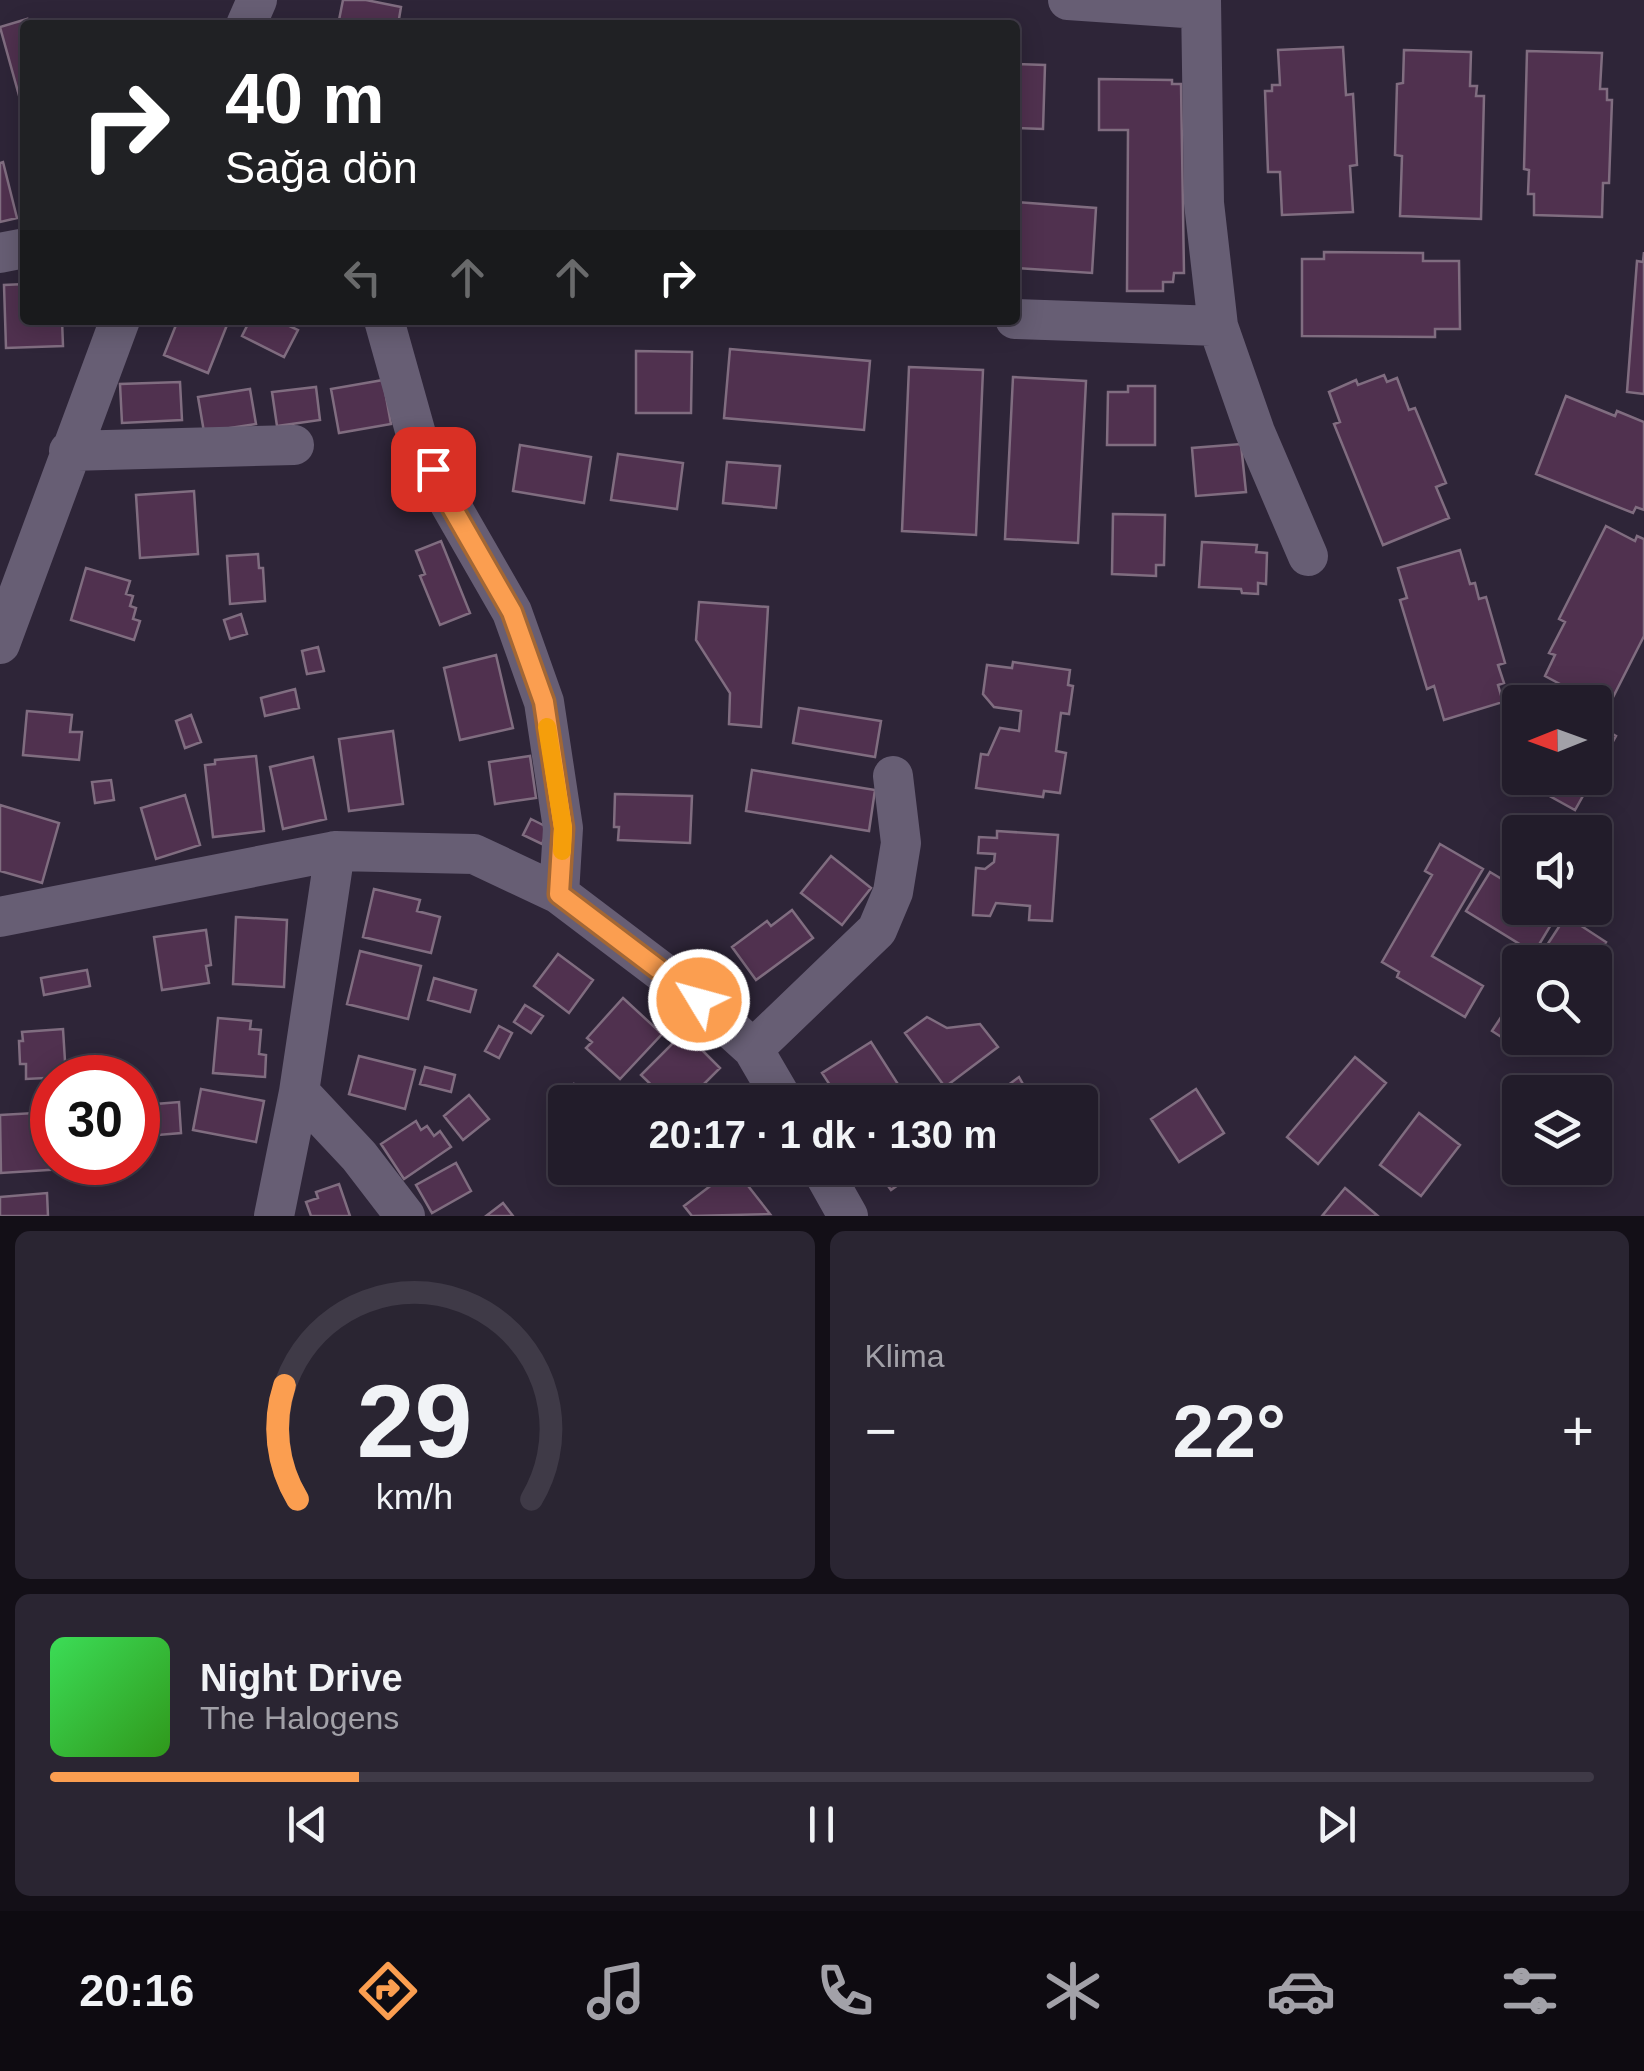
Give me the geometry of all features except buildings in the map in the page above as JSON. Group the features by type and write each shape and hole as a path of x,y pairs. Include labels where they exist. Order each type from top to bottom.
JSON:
{"street":[{"path":"1068,0 1201,5 1204,202 1218,326 1255,432 1308,556"},
{"path":"1020,319 1218,326"},
{"path":"0,644 118,325"},
{"path":"385,325 416,434 450,504 512,612 544,702 563,828 559,894"},
{"path":"69,452 294,445"},
{"path":"753,1049 877,930 893,892 901,843 893,776"},
{"path":"274,1216 300,1092 335,851"},
{"path":"0,916 335,851 474,854 559,894 699,1000 753,1049 774,1085"},
{"path":"300,1092 405,1216"},
{"path":"830,1185 848,1216"}],"slow traffic":[{"path":"547,727 563,828 562,851"}],"route":[{"path":"433,469 512,612 544,702 563,828 559,894 699,1000"}]}
